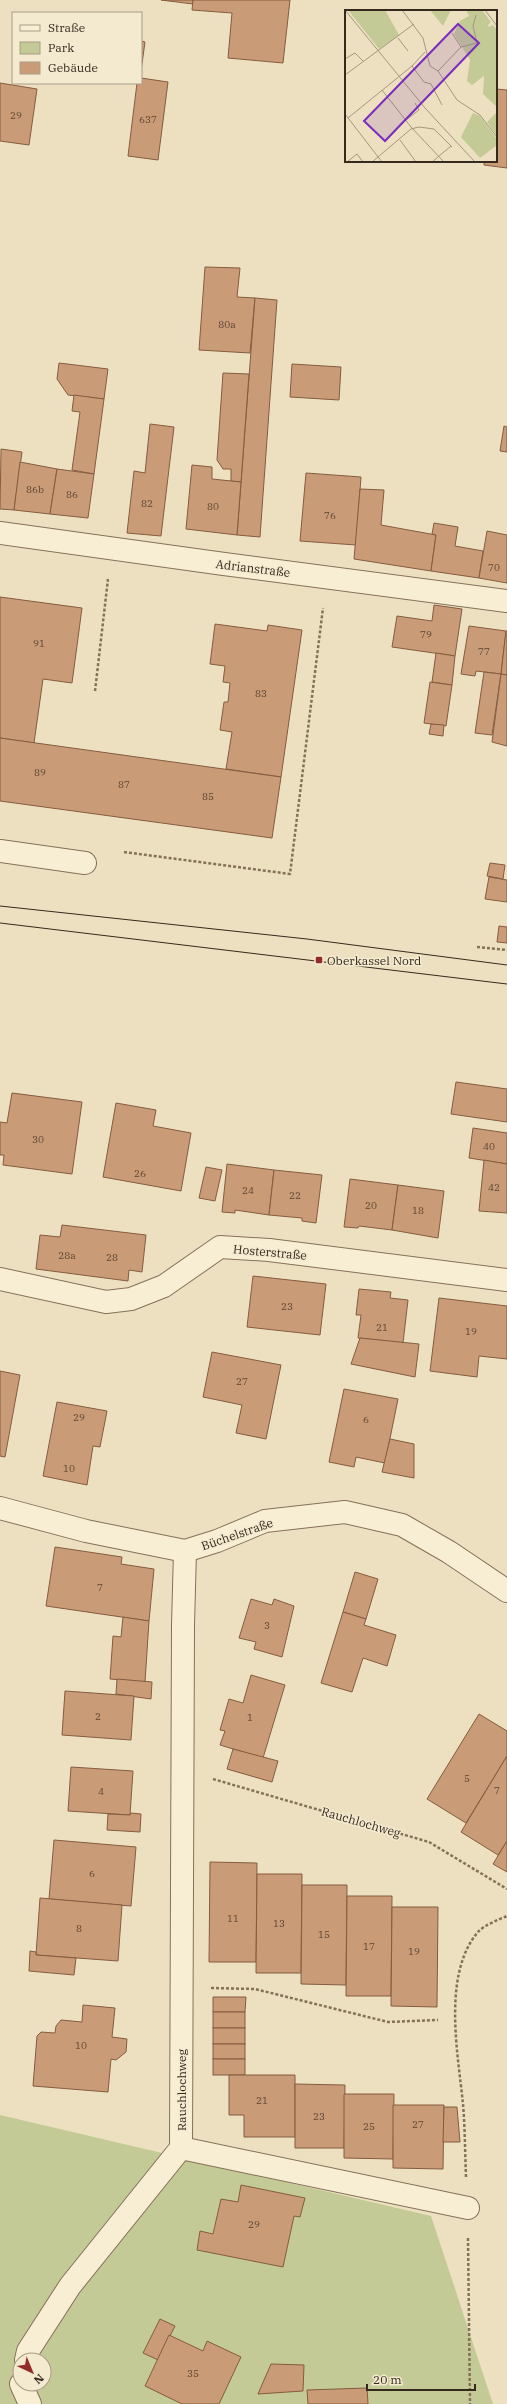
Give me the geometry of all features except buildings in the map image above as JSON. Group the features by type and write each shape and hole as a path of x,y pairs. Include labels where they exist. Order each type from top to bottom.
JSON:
{"street":[{"name":"Adrianstraße","path":"0,533 507,601"},
{"path":"0,850 84,863"},
{"name":"Hosterstraße","path":"0,1279 106,1302 131,1299 164,1286 220,1247 269,1250 507,1280"},
{"name":"Büchelstraße","path":"0,1508 86,1531 185,1551 217,1541 265,1521 345,1512 402,1525 449,1552 507,1591"},
{"name":"Rauchlochweg","path":"28,2352 70,2286 181,2148 182,1770 185,1551"},
{"path":"181,2148 468,2208"},
{"path":"25,2392 30,2404"}],"path":[{"path":"95,692 112,549"},
{"path":"124,852 290,874 327,578"},
{"path":"477,947 507,950"},
{"name":"Rauchlochweg","path":"182,1770 429,1842 507,1889"},
{"path":"454,2022 459,1976 464,1954 478,1932 507,1916"},
{"path":"181,1988 255,1989 388,2022 438,2020"}],"green space":[{"path":"0,2115 431,2216 493,2404 0,2404"}],"tram line":[{"path":"0,906 307,939 507,965"},
{"path":"0,923 507,984"}],"place":[{"name":"Oberkassel Nord","path":"319,960"}]}
